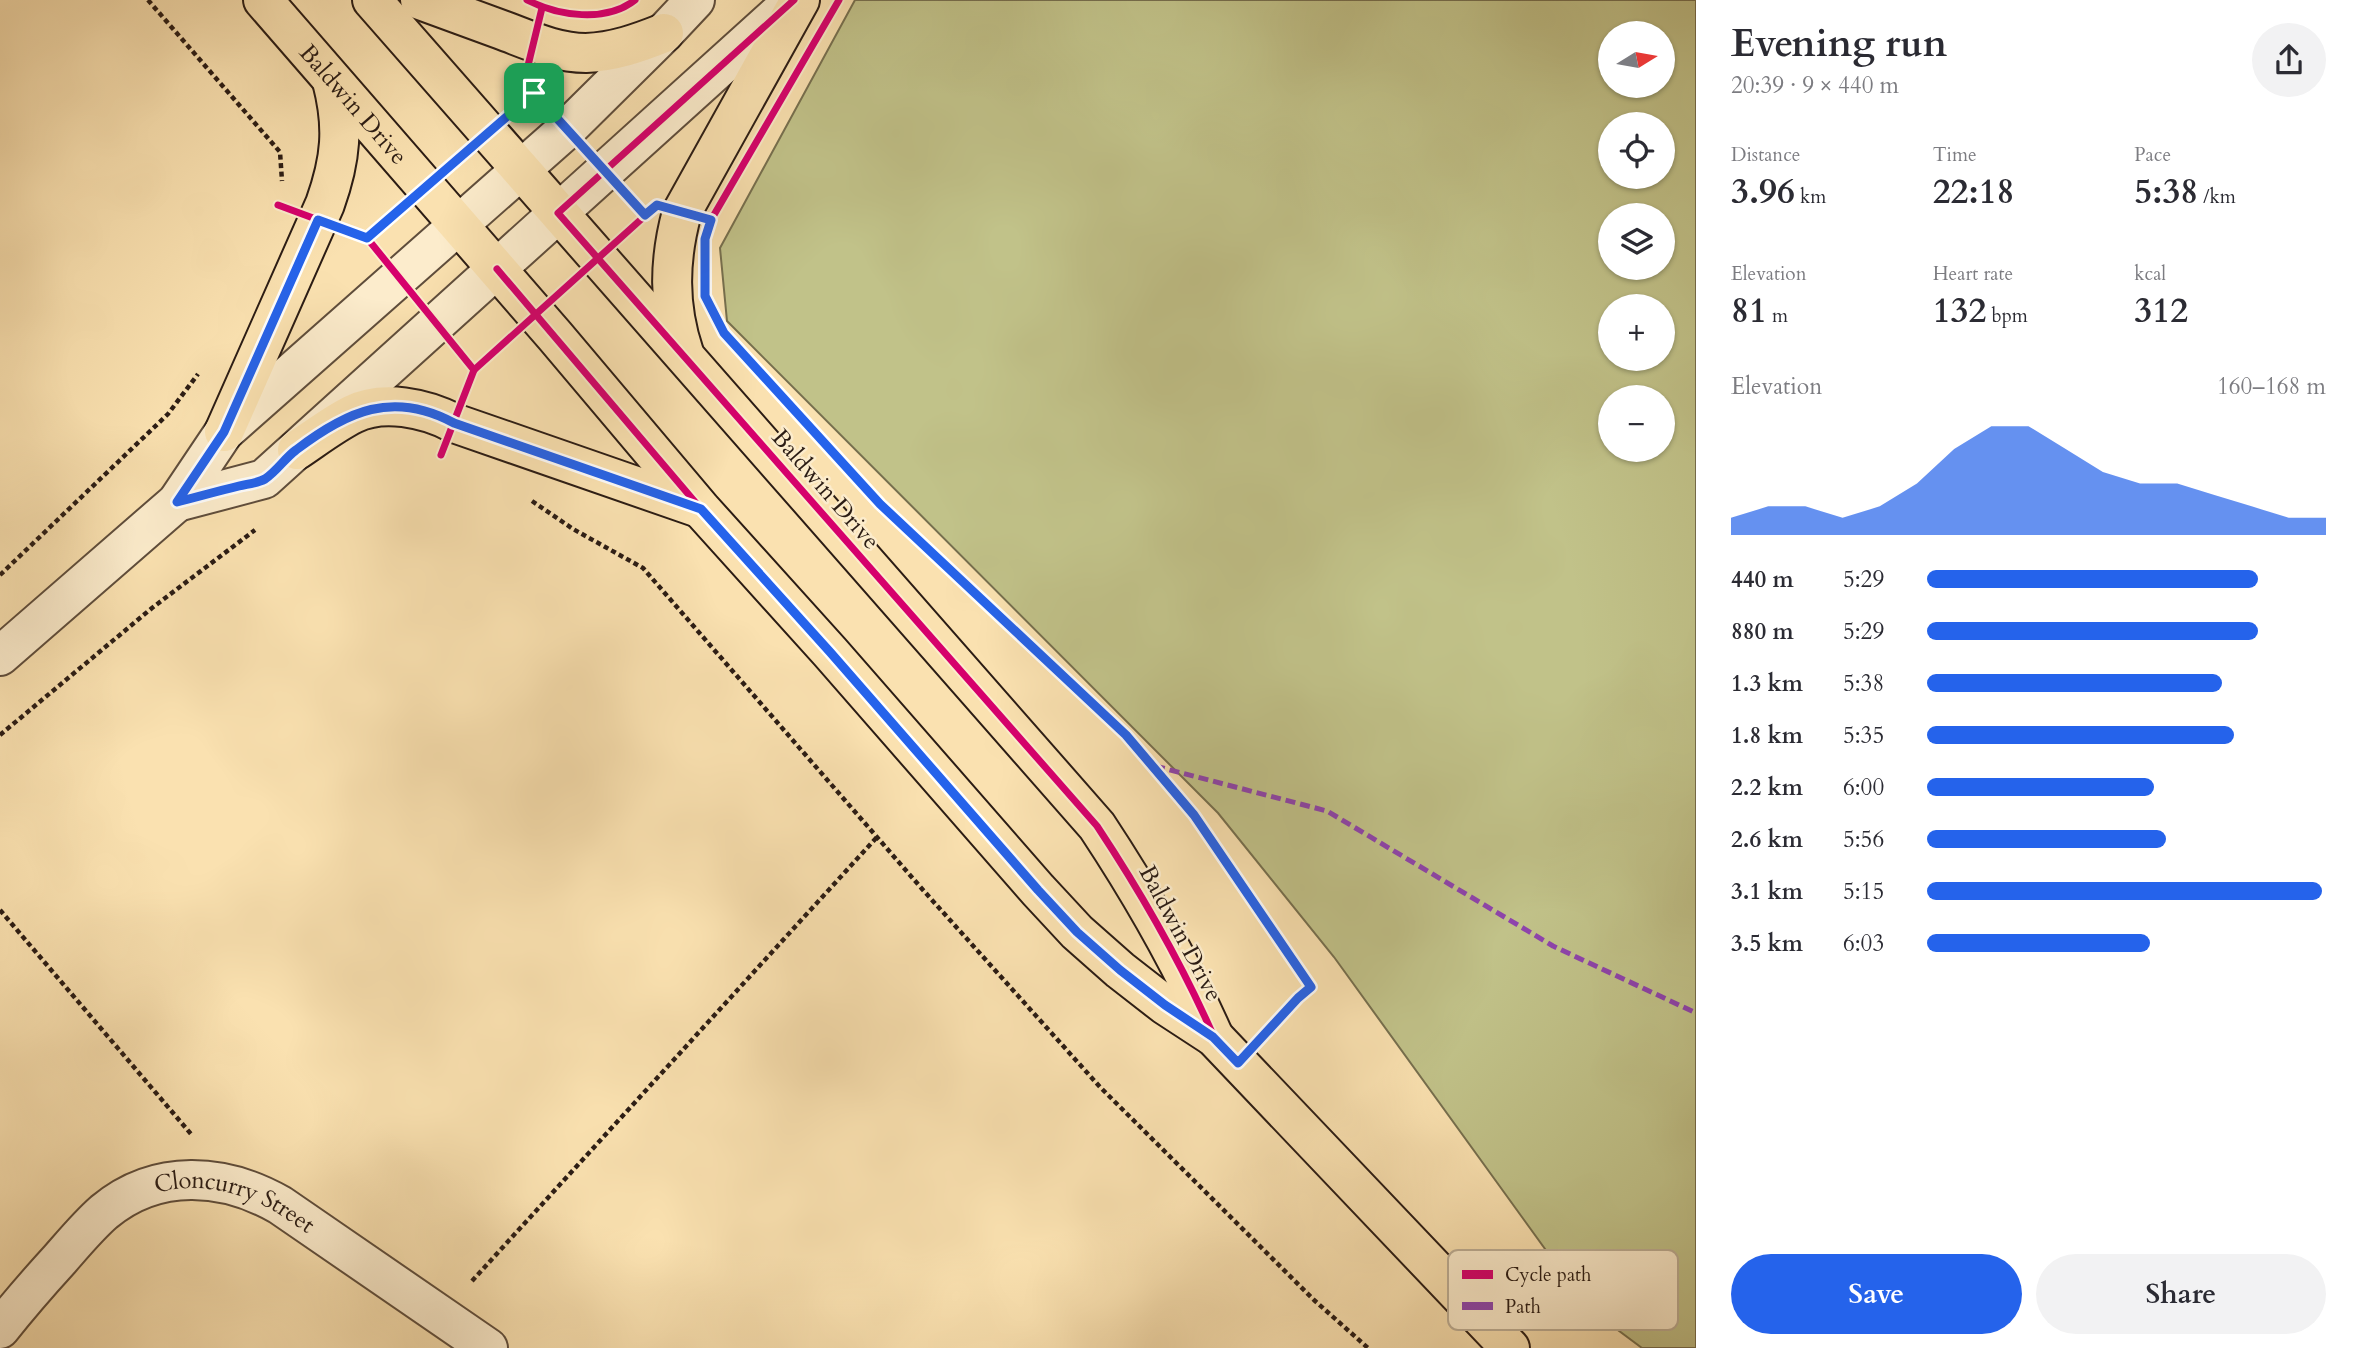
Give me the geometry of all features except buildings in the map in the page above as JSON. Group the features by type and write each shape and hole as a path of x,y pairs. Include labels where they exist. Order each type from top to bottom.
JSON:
{"main road":[{"name":"Baldwin Drive","path":"263,0 701,509 1038,890 1077,932 1120,970 1213,1037 1448,1283"},
{"name":"Baldwin Drive","path":"372,0 1097,826 1131,876 1161,928 1213,1037"},
{"path":"420,0 560,51 606,51 664,33"},
{"path":"686,358 676,329 671,278 675,237 682,212 800,0"},
{"path":"224,432 334,180 341,129 331,78"},
{"path":"296,450 354,413 373,408 410,408 429,412 701,509"},
{"name":"Baldwin Drive","path":"1493,1330 1510,1348"}],"street":[{"path":"0,656 177,502 224,432 567,130 695,0"},
{"path":"177,502 264,479 794,0"},
{"name":"Cloncurry Street","path":"0,1329 106,1210 147,1188 193,1179 238,1186 280,1205 488,1348"}],"path":[{"path":"148,0 280,152 283,165 278,205 318,220"},
{"path":"0,575 168,414 202,368"},
{"path":"524,495 573,529 643,568 1100,1087 1314,1300 1368,1348"},
{"path":"0,735 152,608 260,526"},
{"path":"441,1316 877,836"},
{"path":"0,910 189,1129 202,1155 207,1181"}],"green space":[{"path":"855,0 1696,0 1696,1348 1642,1348 1618,1330 1678,1330 1678,1250 1546,1250 1334,957 1218,813 727,321 720,248"}],"marked path":[{"path":"1155,766 1327,811 1553,946 1696,1013"}],"cycle path":[{"path":"527,0 553,10 582,15 610,12 635,0"},
{"path":"794,0 558,213 1097,826 1160,929 1214,1037"},
{"path":"839,0 711,220 705,239 705,296 724,333 880,504 1126,735 1194,815 1311,987 1239,1063"},
{"path":"542,8 524,82 645,215"},
{"path":"367,238 534,93"},
{"path":"278,205 367,238 474,370"},
{"path":"441,455 474,370 657,205 711,220"},
{"path":"497,269 701,509 1077,932 1165,1005 1214,1037"}],"route":[{"path":"534,93 645,215 657,205 711,220 705,239 705,296 724,333 880,504 1126,735 1194,815 1311,987 1238,1063 1213,1037 1165,1005 1077,932 701,509 429,412 391,407 354,413 296,450 264,479 177,502 224,432 318,220 367,238 534,93"}]}
